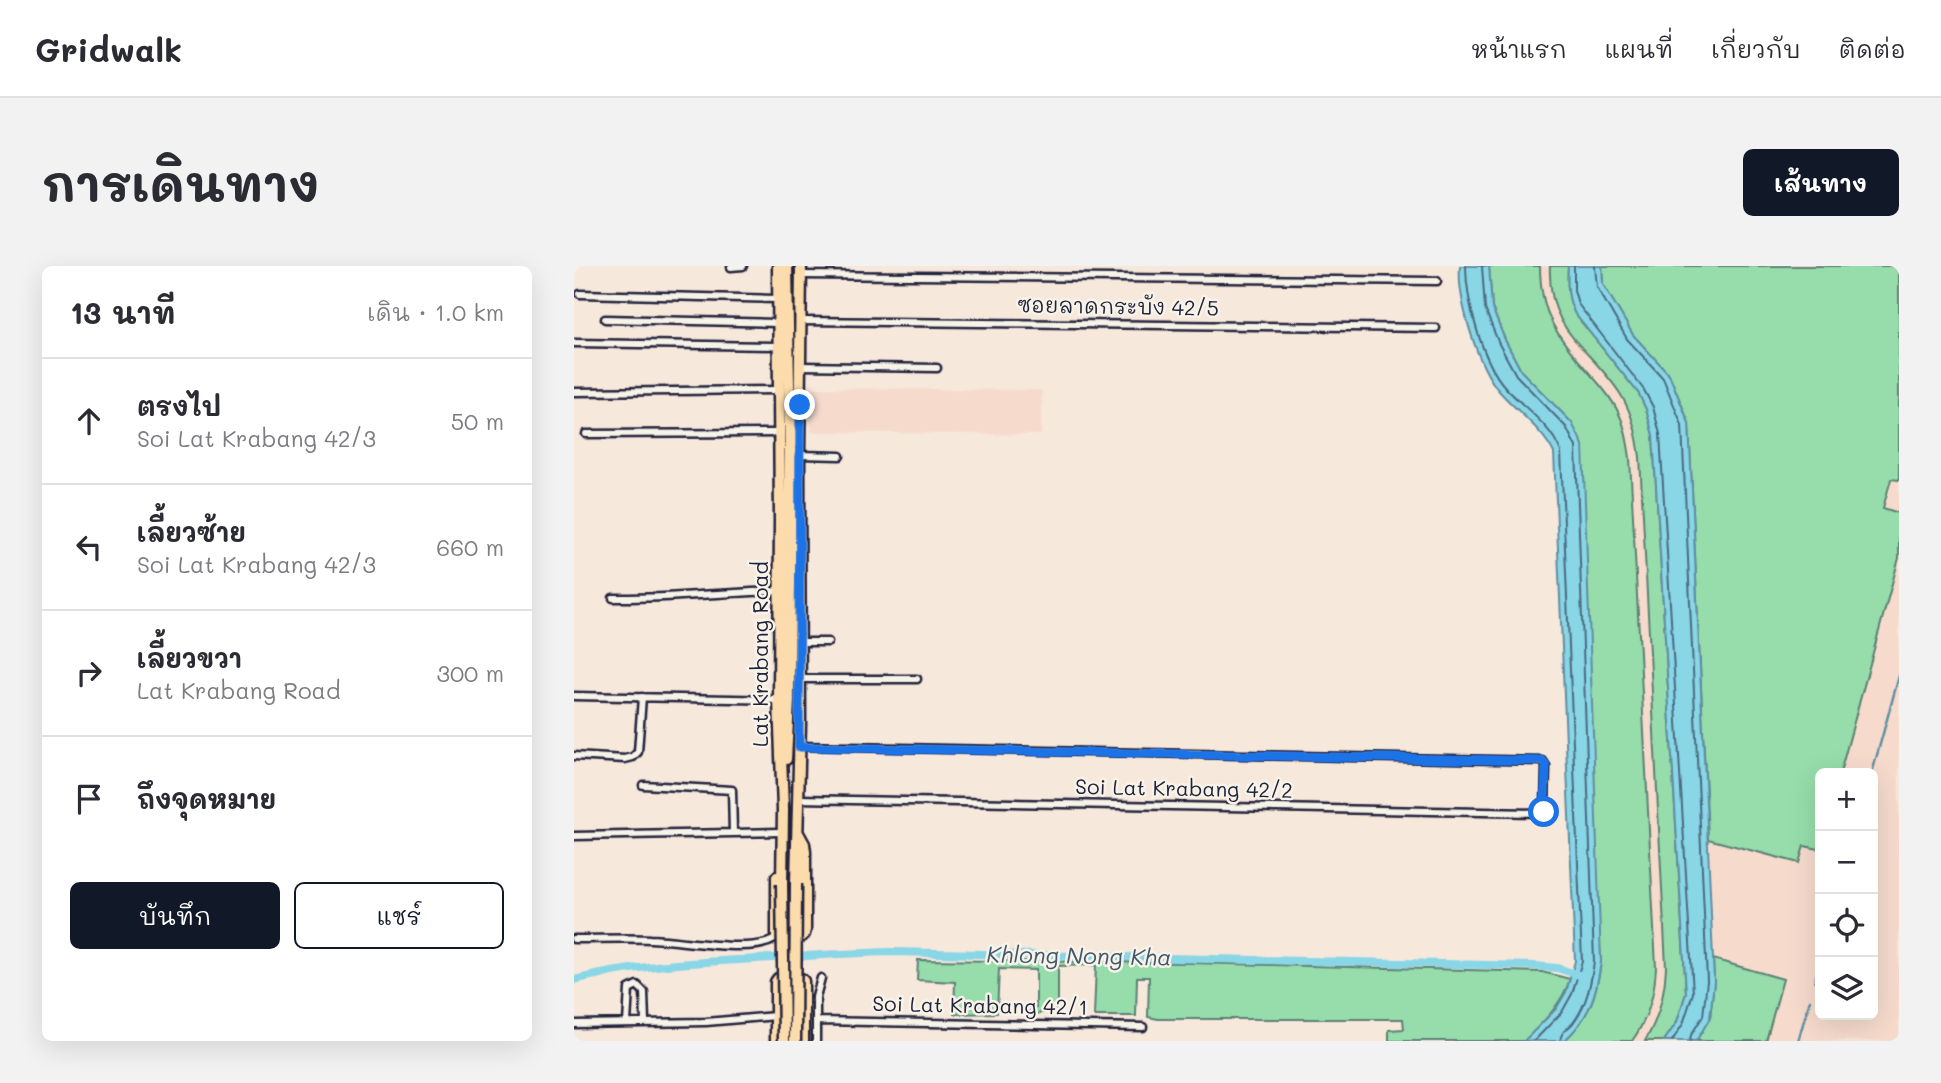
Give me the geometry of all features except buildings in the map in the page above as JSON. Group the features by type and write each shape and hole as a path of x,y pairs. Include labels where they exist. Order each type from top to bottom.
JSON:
{"main road":[{"name":"Lat Krabang Road","path":"778,266 779,700 783,810 784,1041"},
{"path":"783,810 789,701 790,445 786,266"},
{"path":"792,266 793,410 800,438"},
{"name":"Lat Krabang Road","path":"795,1041 800,679 801,270"},
{"path":"783,836 777,862 777,937 800,937 805,930 805,848 797,832"},
{"path":"776,1041 777,980 802,980 803,1041"}],"street":[{"path":"731,267 743,266"},
{"path":"801,270 1437,281"},
{"path":"580,294 778,299"},
{"path":"605,319 778,323"},
{"name":"ซอยลาดกระบัง 42/5","path":"800,321 1436,328"},
{"path":"574,343 778,346"},
{"path":"800,366 937,368"},
{"path":"574,393 778,390"},
{"path":"586,434 778,433"},
{"path":"799,455 840,456"},
{"path":"612,598 780,591"},
{"path":"800,642 828,642"},
{"path":"800,679 917,679"},
{"path":"574,696 779,700"},
{"path":"574,756 625,758 638,752 642,697"},
{"name":"Soi Lat Krabang 42/2","path":"799,747 1543,761 1546,766 1545,809 1540,813 799,799"},
{"path":"643,785 732,790 733,833"},
{"path":"574,836 733,833 783,836"},
{"path":"574,939 668,939 724,946 771,943 777,937"},
{"path":"816,1041 816,997 821,978"},
{"path":"626,1023 629,989 637,985 644,992 645,1022"},
{"path":"574,1024 705,1022 776,1016"},
{"name":"Soi Lat Krabang 42/1","path":"817,1021 1143,1027"}],"shaded area":[{"path":"1510,266 1899,266 1899,1041 1591,1041 1599,448"},
{"path":"812,388 1042,390 1041,435 811,432"}],"green space":[{"path":"1489,266 1540,266 1544,300 1554,327 1618,410 1628,442 1656,967 1650,1005 1632,1041 1564,1041 1586,1014 1597,985 1601,962 1572,423 1521,371 1492,308"},
{"path":"1550,266 1568,266 1568,291 1575,314 1639,394 1653,435 1686,993 1677,1022 1664,1041 1645,1041 1660,1005 1666,967 1639,449 1631,418 1621,395 1563,324 1551,289"},
{"path":"1602,266 1899,266 1899,480 1891,479 1883,508 1899,513 1899,558 1841,768 1815,768 1815,848 1804,846 1799,863 1708,839 1689,423 1669,374 1633,335 1603,284"},
{"path":"1713,959 1783,979 1766,1041 1696,1041 1710,1018 1714,981"},
{"path":"918,960 1190,963 1542,972 1570,979 1545,1020 1524,1041 1389,1041 1389,1030 1404,1029 1403,1019 1148,1017 1149,977 1137,977 1136,1016 1094,1016 1096,965 1058,966 1058,1009 1028,1016 1023,1014 1036,1008 1036,970 999,969 997,1013 954,1014 955,982 917,980"}],"water":[{"path":"1460,266 1489,266 1492,308 1521,371 1572,423 1583,445 1601,962 1597,985 1586,1014 1564,1041 1524,1041 1556,1009 1566,992 1575,961 1554,453 1536,428 1500,392 1484,367 1466,314"},
{"path":"1568,266 1602,266 1603,284 1633,335 1669,374 1689,423 1714,981 1710,1018 1696,1041 1664,1041 1677,1022 1686,993 1653,435 1639,394 1575,314 1568,291"}],"waterway":[{"path":"1873,768 1899,676"},
{"name":"Khlong Nong Kha","path":"574,980 615,971 678,964 892,952 1534,966 1557,968 1579,975"},
{"path":"1798,1041 1810,1000"}],"route":[{"path":"800,405 799,747 1543,761 1546,762 1544,812"}]}
